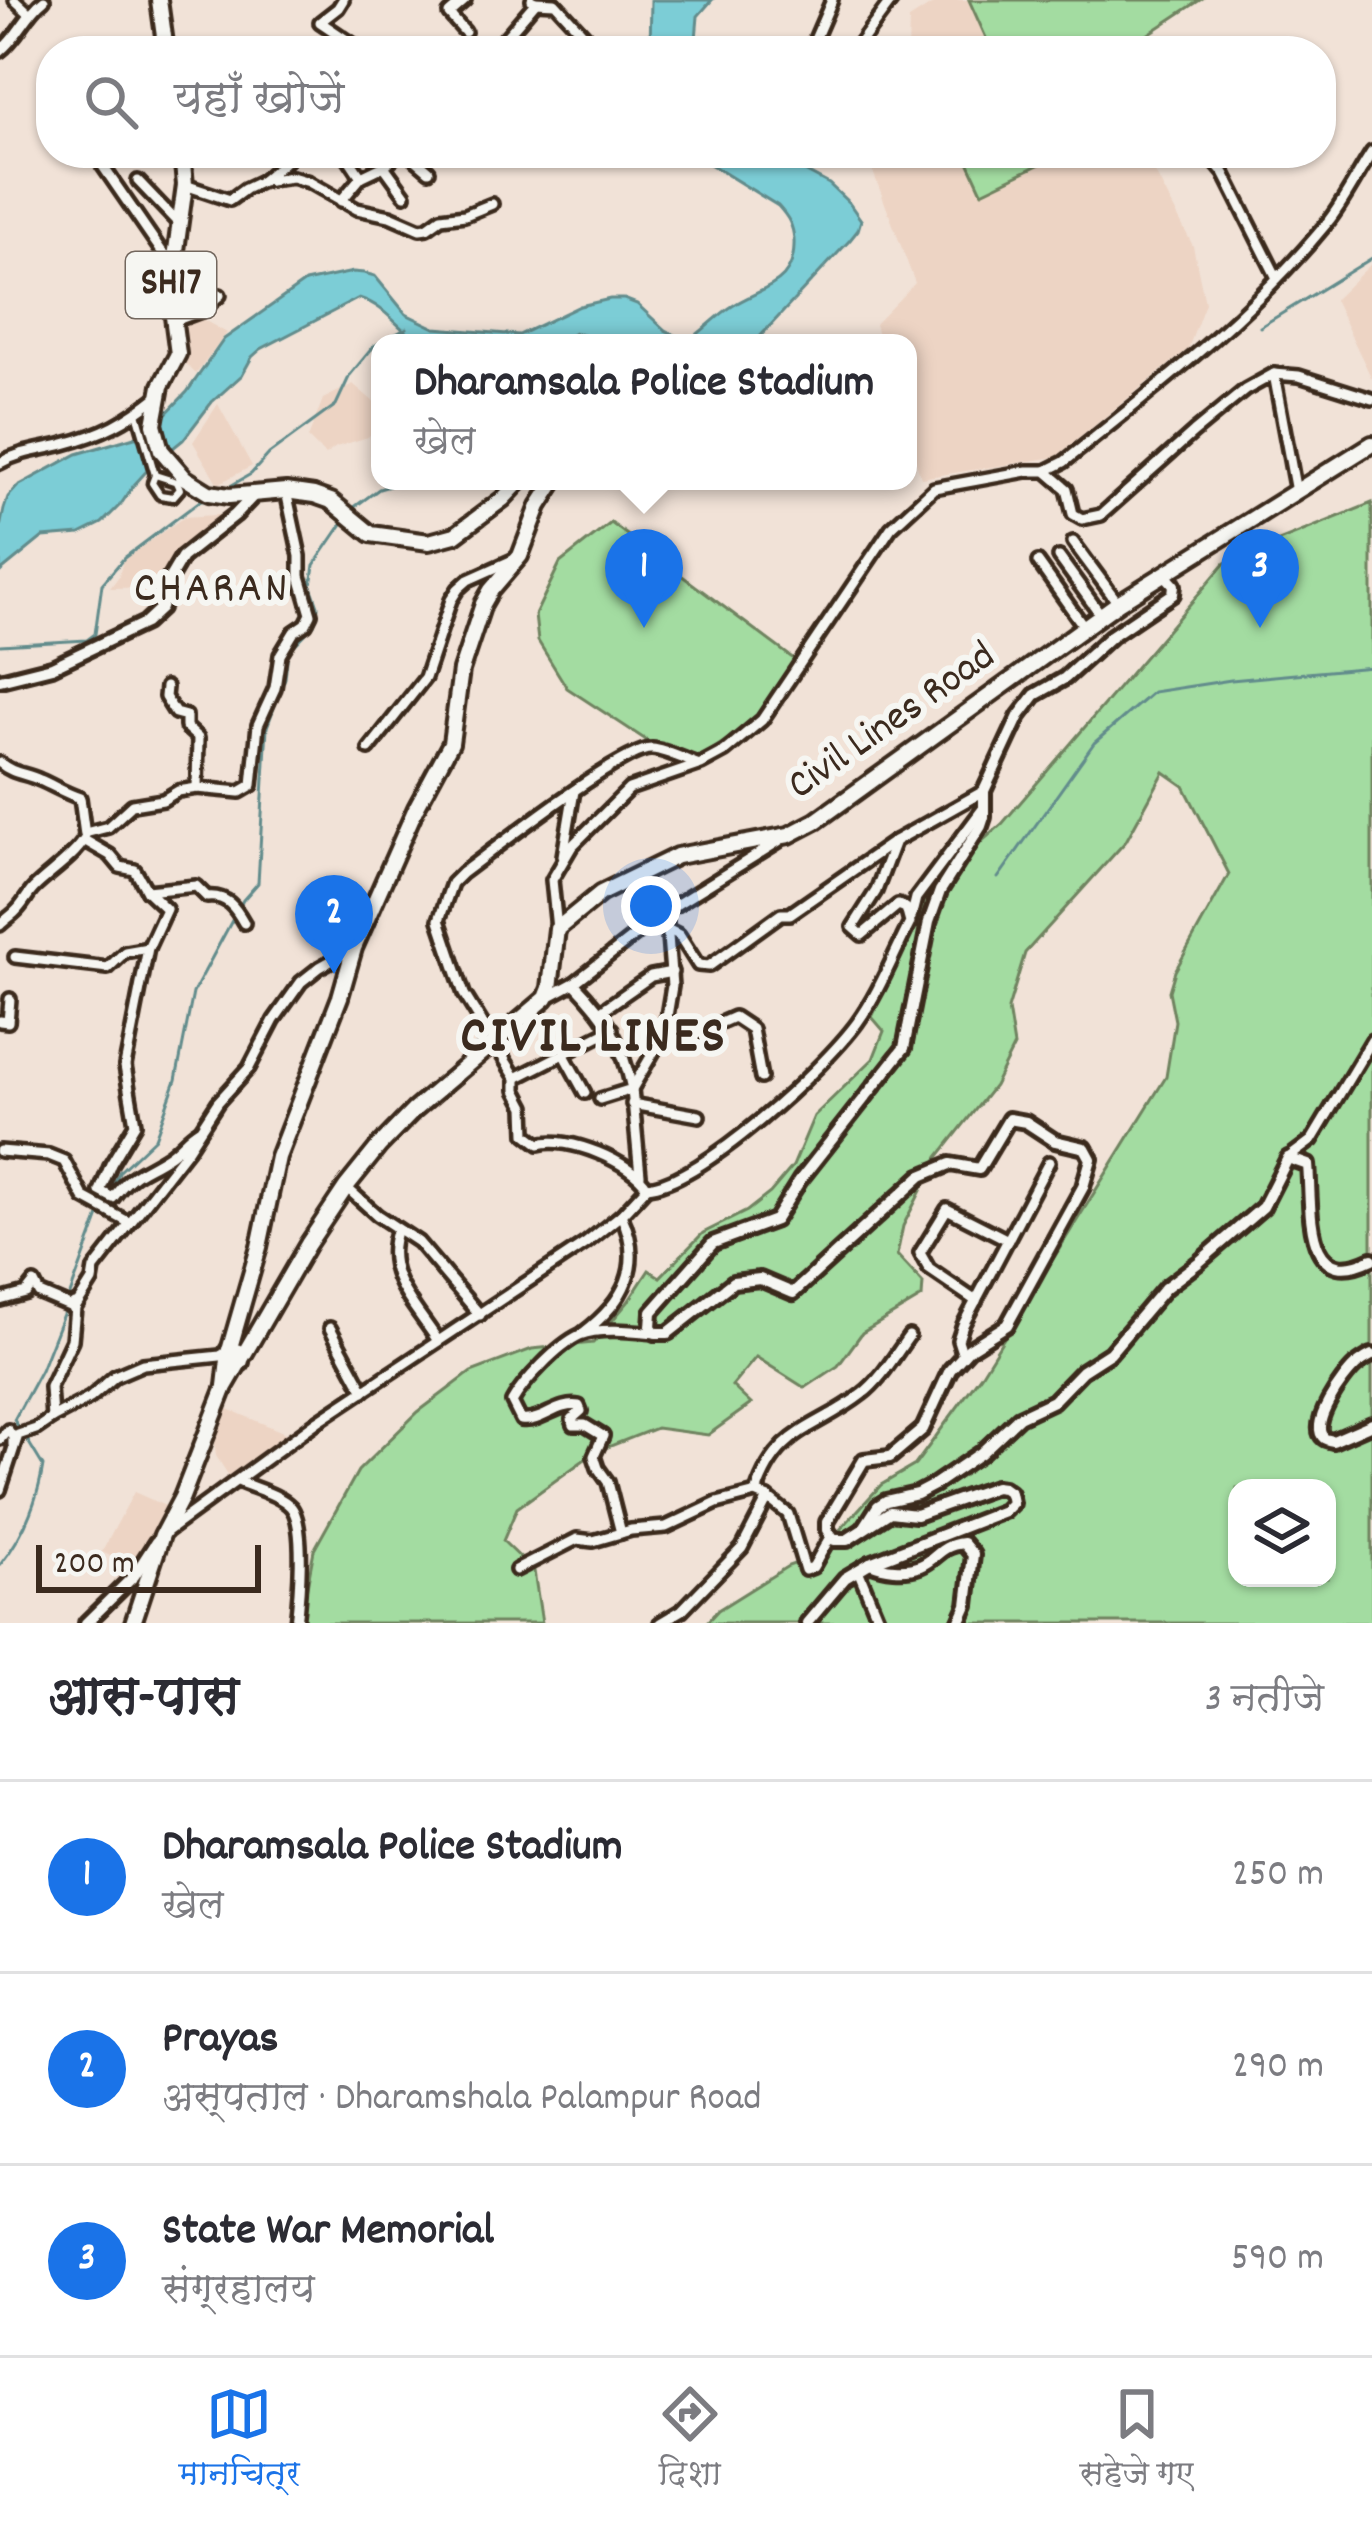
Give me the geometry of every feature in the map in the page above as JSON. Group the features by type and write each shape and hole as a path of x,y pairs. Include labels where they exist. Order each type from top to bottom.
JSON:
{"main road":[{"path":"159,0 164,36"},
{"name":"SH17","path":"183,168 182,226 170,294 178,354 158,395 158,442 192,484 223,495"},
{"name":"Civil Lines Road","path":"557,929 601,892 677,856 789,835 816,821 1118,603 1372,444"},
{"path":"223,495 286,491 319,496 377,535 429,542 454,535 512,490"},
{"path":"133,1623 141,1578 182,1497 225,1387 278,1157 340,998 354,948 416,808 451,743 461,670 483,604 520,556 549,490"},
{"path":"234,1357 346,1187 414,1110 546,998 557,929"}],"street":[{"path":"15,0 31,14"},
{"path":"0,51 44,0"},
{"path":"341,36 320,22 343,0"},
{"path":"465,0 449,14 466,32"},
{"path":"816,36 832,0"},
{"path":"865,36 892,0"},
{"path":"506,36 534,1 556,2 586,36"},
{"path":"557,929 551,880 572,846 629,789 725,751 762,720 891,528 934,488 1046,471 1064,462 1191,360 1277,278 1330,220 1372,152"},
{"path":"104,168 162,252 175,262"},
{"path":"185,185 230,200 277,168"},
{"path":"355,168 361,177"},
{"path":"340,201 361,177 380,168"},
{"path":"385,168 405,195"},
{"path":"426,168 429,171"},
{"path":"1220,168 1277,278"},
{"path":"262,181 292,177 309,182 357,209 420,229 491,204"},
{"path":"138,182 182,226"},
{"path":"174,321 201,310 220,295"},
{"path":"1046,471 1067,489 1073,514 1082,519 1101,515 1193,432 1245,390 1274,374 1299,376 1372,399"},
{"path":"1274,374 1296,492"},
{"path":"0,463 29,449 61,445 116,428 138,418 158,395"},
{"path":"138,418 155,475 152,484 160,495 178,494 177,482 155,475"},
{"path":"84,837 108,827 133,805 158,802 178,791 241,792 252,785 258,725 275,688 280,655 311,614 286,491"},
{"path":"223,495 230,519"},
{"path":"0,680 52,667 145,623 161,608 169,579 182,557 254,495"},
{"path":"1073,542 1118,603"},
{"path":"369,749 425,678 458,589 520,556"},
{"path":"1059,557 1102,616"},
{"path":"1038,562 1085,628"},
{"path":"656,1333 651,1327 652,1312 713,1243 775,1220 800,1180 904,1048 929,922 940,891 984,817 984,791 1019,716 1035,695 1065,678 1111,636 1173,594 1174,585 1165,575"},
{"path":"166,687 165,697 175,713 185,716 186,727 198,738 197,788"},
{"path":"640,1175 581,1146 553,1140 539,1144 526,1134 516,1078 464,994 440,920 452,883 462,873 611,765 653,749 697,764"},
{"path":"0,764 80,798 84,837 78,850 60,862 3,921 0,907"},
{"path":"562,862 574,790"},
{"path":"669,930 679,934 698,965 710,966 895,841 984,791"},
{"path":"162,1535 217,1492 586,1243 647,1186 662,1185 722,1150 829,1058 861,1018 910,923 916,898 982,810"},
{"path":"546,998 574,983 666,910 789,835"},
{"path":"84,837 120,867 135,870 147,891 166,908 148,948 125,1066 135,1124 110,1164 100,1192 113,1198 137,1171 175,1151 199,1130"},
{"path":"895,841 876,891 853,928 862,935 898,905 906,908 910,923"},
{"path":"147,891 196,886 207,897 219,896 236,908 244,923"},
{"path":"600,1099 632,1089 662,1038 673,986 666,910"},
{"path":"15,957 108,968 125,952 148,948"},
{"path":"52,1418 50,1387 73,1340 75,1308 94,1269 165,1180 218,1102 249,1068 301,982 354,948"},
{"path":"601,1011 652,976 672,972"},
{"path":"574,983 601,1011 628,1068 640,1175 647,1186"},
{"path":"0,1021 8,1022 10,999"},
{"path":"662,1038 691,1036 734,1017 752,1029 760,1078"},
{"path":"516,1078 612,1029"},
{"path":"864,1528 882,1503 934,1485 982,1453 1019,1417 1053,1401 1082,1371 1110,1353 1165,1288 1262,1207 1288,1158 1312,1140 1372,1040"},
{"path":"564,1054 585,1093"},
{"path":"474,1059 494,1056 507,1064"},
{"path":"632,1104 699,1116"},
{"path":"582,1334 628,1330 668,1334 733,1282 760,1280 793,1293 921,1176 950,1163 979,1169 1009,1119 1026,1122 1055,1141 1085,1148 1091,1159 1083,1186 1007,1324 950,1370 923,1430 890,1457 864,1460 826,1530 830,1537 843,1541 890,1512 920,1514 991,1487 1004,1488 1012,1503 1004,1511 858,1570 845,1578 807,1623"},
{"path":"0,1151 50,1155 64,1161 84,1198 130,1223"},
{"path":"1288,1158 1309,1165 1321,1256 1351,1267 1372,1259"},
{"path":"963,1355 958,1340 1049,1162"},
{"path":"346,1187 418,1242 480,1315"},
{"path":"976,1301 929,1269 920,1253 924,1244 947,1209 1008,1240"},
{"path":"621,1215 632,1236 634,1255 617,1303 524,1382 512,1402 520,1420 530,1421 567,1404 579,1406 574,1425 585,1425 603,1436 593,1456 608,1482 621,1533"},
{"path":"398,1228 391,1244 393,1274 439,1341"},
{"path":"0,1300 26,1293 34,1283 39,1293 68,1305 92,1281"},
{"path":"330,1328 364,1391"},
{"path":"660,1623 682,1610 742,1548 762,1495 763,1471 783,1444 865,1392 909,1336"},
{"path":"1372,1354 1343,1380 1319,1426 1321,1436 1333,1441 1372,1424"},
{"path":"0,1439 8,1430 20,1437 90,1398 115,1376 143,1364 234,1357"},
{"path":"0,1490 20,1437"},
{"path":"238,1481 295,1511 296,1623"},
{"path":"516,1570 578,1539 593,1541 666,1527 717,1503 762,1495 788,1514 806,1570 813,1567 830,1537"},
{"path":"870,1563 885,1570 920,1566 947,1545 963,1543 973,1555 968,1604 959,1623"},
{"path":"858,1570 880,1623"},
{"path":"86,1623 141,1578"}],"shaded area":[{"path":"939,0 969,0 985,36 908,36 909,19"},
{"path":"872,168 1153,168 1193,246 1205,303 1188,349 1056,457 921,478 917,465 917,334 878,334 875,324 915,283"},
{"path":"1372,263 1372,379 1334,300"},
{"path":"193,314 227,333 196,374 185,363 172,325"},
{"path":"353,384 371,399 371,434 325,455 308,438 323,399"},
{"path":"218,404 252,466 218,484 193,442"},
{"path":"231,514 184,550 167,571 165,587 110,588 123,560 184,517"},
{"path":"226,1408 290,1435 239,1476 229,1476 216,1456 214,1437"},
{"path":"134,1492 172,1509 134,1568 102,1552"}],"green space":[{"path":"969,0 1200,0 1146,36 985,36"},
{"path":"971,168 1032,168 982,192"},
{"path":"1372,503 1372,1623 706,1623 718,1610 788,1566 815,1557 881,1485 915,1465 981,1375 1166,1077 1175,1021 1169,991 1175,971 1229,874 1184,786 1164,772 1126,841 1025,953 1008,1009 1014,1046 994,1086 938,1157 903,1226 897,1255 923,1283 922,1297 862,1333 838,1366 805,1388 756,1357 732,1386 751,1404 708,1435 656,1428 595,1452 517,1508 503,1541 534,1571 542,1623 300,1623 314,1550 358,1471 418,1412 471,1372 532,1349 593,1343 649,1270 660,1277 703,1233 747,1211 770,1193 793,1166 814,1116 873,1059 884,1031 872,1017 935,882 1002,824 1225,563"},
{"path":"611,523 798,662 753,722 700,758 649,742 567,688 538,641 535,615 560,563"}],"water":[{"path":"651,0 712,0 698,16 696,36 650,36"},
{"path":"716,168 799,168 829,184 861,220 850,240 762,334 697,334 728,309 776,282 790,266 792,230 778,206"},
{"path":"353,272 375,276 406,314 435,328 507,334 410,334 377,306 359,298 261,349 183,440 152,465 102,523 80,534 43,537 0,572 0,528 8,497 18,486 77,454 152,428 187,392 224,339 305,282"},
{"path":"610,299 637,304 673,334 521,334 580,306"}],"waterway":[{"path":"1260,327 1372,258"},
{"path":"396,334 407,328"},
{"path":"225,489 251,474 269,454 336,405 350,375 371,350"},
{"path":"353,508 378,490"},
{"path":"0,645 87,640 95,634 102,584 124,558 200,501 215,501"},
{"path":"104,1204 120,1171 155,1138 176,1080 193,993 243,900 258,883 267,727 285,678 288,652 317,617 311,586 314,565 344,521"},
{"path":"998,878 1094,743 1153,692 1372,667"},
{"path":"68,1300 100,1213"},
{"path":"21,1430 14,1420 41,1370 65,1309"},
{"path":"0,1565 23,1531 43,1466 26,1438"}],"place":[{"name":"Dharamsala Police Stadium","path":"644,628"},
{"name":"State War Memorial","path":"1260,628"},
{"name":"Prayas","path":"334,974"}],"district":[{"name":"CHARAN","path":"212,591"},
{"name":"CIVIL LINES","path":"594,1039"}]}
